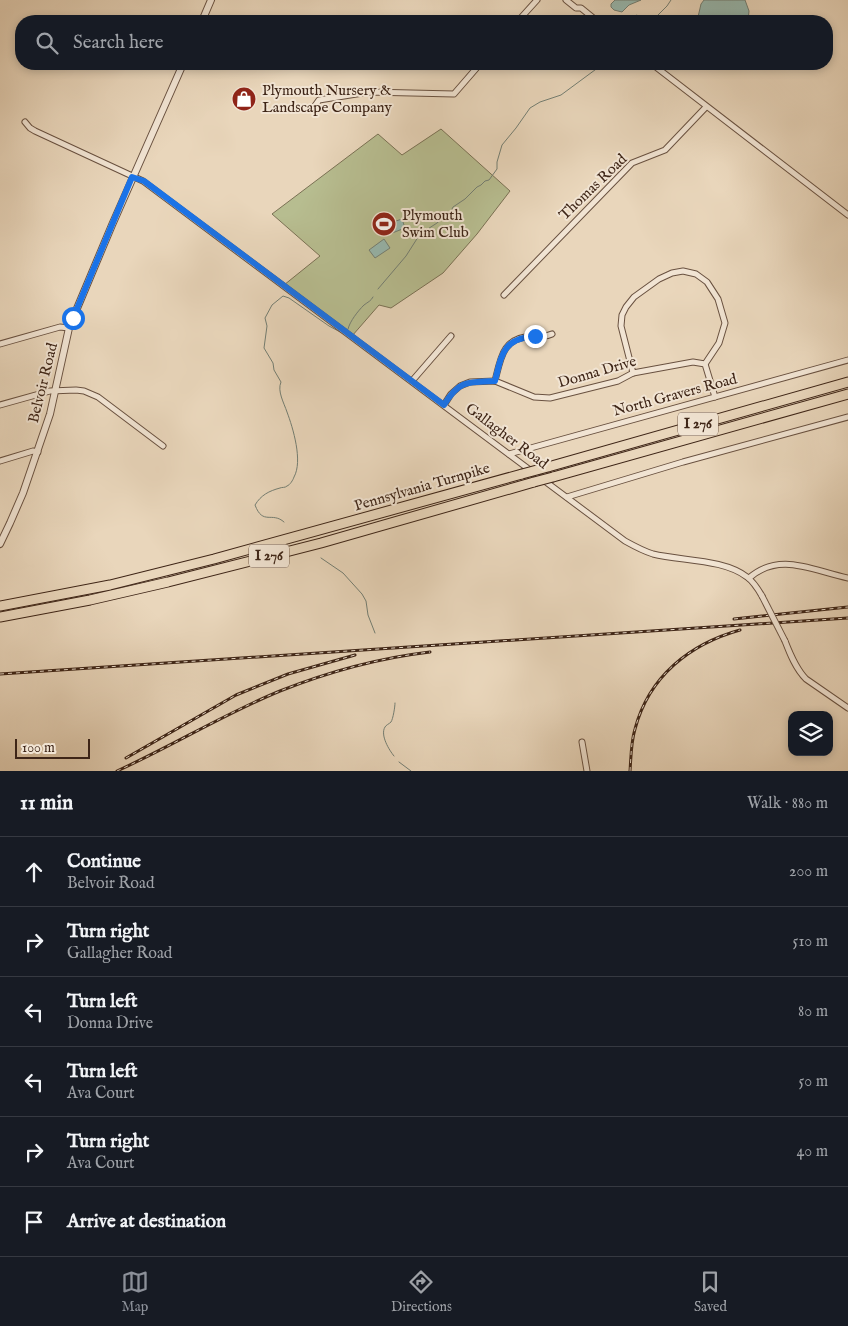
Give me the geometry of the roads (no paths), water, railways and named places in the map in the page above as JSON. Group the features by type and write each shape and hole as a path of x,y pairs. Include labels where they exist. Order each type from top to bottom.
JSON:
{"highway":[{"name":"Pennsylvania Turnpike","path":"0,606 94,588 196,563 548,467 848,382"},
{"name":"Pennsylvania Turnpike","path":"0,617 90,600 321,544 848,394"}],"street":[{"path":"205,15 211,0"},
{"path":"523,15 537,0"},
{"path":"566,0 590,15"},
{"name":"Belvoir Road","path":"0,544 16,510 38,452 56,390 69,328 132,177 180,70"},
{"path":"314,107 319,100 370,92 454,94 475,70"},
{"path":"660,70 848,215"},
{"name":"Thomas Road","path":"504,295 632,163 665,150 706,106"},
{"name":"Gallagher Road","path":"25,122 35,131 144,181 635,547 652,554 725,567 749,578 762,596 790,655 802,675 848,708"},
{"path":"633,373 621,326 622,315 626,307 634,297 659,279 672,273 696,274 707,282 718,300 725,322 719,343 705,364 715,397"},
{"path":"0,344 60,328 69,328"},
{"path":"495,381 501,356 510,343 522,337 545,337 552,334"},
{"path":"412,380 451,336"},
{"name":"North Gravers Road","path":"509,454 848,360"},
{"name":"Donna Drive","path":"444,405 451,394 460,386 470,382 495,381 534,396 550,398 618,381 633,373 693,362 705,364"},
{"path":"0,405 50,391 84,391 98,397 163,446"},
{"path":"567,497 683,462 848,417"},
{"path":"0,461 33,451 38,452"},
{"path":"749,578 757,571 769,566 783,564 848,578"},
{"path":"582,742 588,771"}],"water":[{"path":"615,0 641,0 629,5 622,12 611,7"},
{"path":"704,0 745,0 749,15 698,15"},
{"path":"402,219 405,228 387,235 384,225"},
{"path":"384,239 390,248 375,258 369,250"}],"waterway":[{"path":"658,15 671,0"},
{"path":"378,289 406,256 420,234 437,223 477,187 489,180 497,169 502,145 530,108 540,102 561,95 595,70"},
{"path":"284,522 280,519 261,515 255,505 266,494 289,485 297,470 298,462 294,435 280,393 281,382 264,348 267,326 265,318 272,305 283,296 342,333"},
{"path":"348,329 357,313 373,297"},
{"path":"321,558 343,573 362,594 366,601 368,615 375,633"},
{"path":"394,756 384,738 384,730 392,720 395,703"},
{"path":"399,762 411,771"}],"railway":[{"path":"734,619 848,607"},
{"path":"0,674 848,618"},
{"path":"630,771 632,744 641,710 661,678 674,665 704,644 740,630"},
{"path":"117,771 280,691 354,667 430,652"},
{"path":"126,758 236,695 288,674 355,655"}],"place":[{"name":"Plymouth Nursery & Landscape Company","path":"244,99"},
{"name":"Plymouth Swim Club","path":"384,224"}]}
